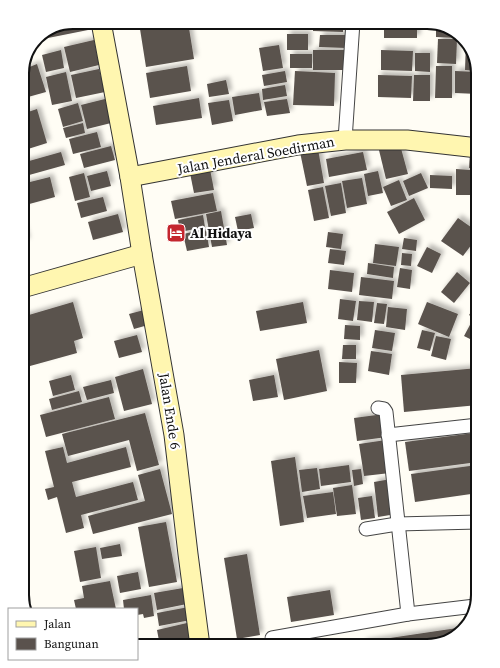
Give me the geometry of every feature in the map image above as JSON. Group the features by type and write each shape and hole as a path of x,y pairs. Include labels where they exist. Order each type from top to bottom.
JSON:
{"street":[{"name":"Jalan Ende 6","path":"102,29 130,177 174,435 199,639"},
{"path":"345,140 353,29"},
{"name":"Jalan Jenderal Soedirman","path":"130,177 298,145 345,140 408,140 471,147"},
{"path":"29,286 142,254"},
{"path":"378,408 384,409 386,412 408,614"},
{"path":"388,435 471,426"},
{"path":"366,529 397,524 471,522"},
{"path":"272,638 408,614 469,607"}],"building":[{"path":"140,29 189,29 194,59 146,67"},
{"path":"313,29 343,29 343,32 313,31"},
{"path":"384,29 417,29 417,38 384,38"},
{"path":"65,30 88,30 46,38 56,32"},
{"path":"436,30 444,32 453,38 436,37"},
{"path":"287,34 308,34 308,50 287,50"},
{"path":"320,35 346,35 346,48 319,47"},
{"path":"438,39 456,40 456,64 437,63"},
{"path":"94,40 99,65 70,72 64,47"},
{"path":"279,45 283,68 263,71 259,48"},
{"path":"61,50 64,68 46,72 42,55"},
{"path":"313,50 346,50 346,70 313,70"},
{"path":"381,50 413,51 412,71 381,70"},
{"path":"415,53 430,53 430,72 415,71"},
{"path":"466,53 471,70 465,70"},
{"path":"290,54 312,54 312,68 290,68"},
{"path":"37,64 46,92 29,97 30,67"},
{"path":"187,66 191,91 150,98 146,73"},
{"path":"436,66 452,66 452,98 435,98"},
{"path":"99,69 105,92 76,98 71,75"},
{"path":"285,71 287,82 264,86 262,75"},
{"path":"295,71 335,73 334,106 293,105"},
{"path":"455,71 471,72 471,94 455,93"},
{"path":"66,72 72,101 52,105 46,77"},
{"path":"378,75 412,76 411,98 378,97"},
{"path":"414,75 430,75 430,101 413,101"},
{"path":"226,80 229,94 209,97 207,84"},
{"path":"285,85 287,96 263,100 262,89"},
{"path":"259,93 262,110 235,115 232,97"},
{"path":"199,98 202,118 156,125 153,106"},
{"path":"105,99 111,123 87,129 81,105"},
{"path":"287,99 290,113 267,116 264,102"},
{"path":"229,100 233,121 212,125 208,103"},
{"path":"78,103 83,121 63,127 58,109"},
{"path":"37,109 47,143 29,149 29,112"},
{"path":"83,123 85,133 66,138 63,128"},
{"path":"97,132 101,147 73,154 69,139"},
{"path":"399,141 408,174 386,179 378,146"},
{"path":"111,146 115,160 84,168 80,154"},
{"path":"318,149 324,183 307,186 300,152"},
{"path":"61,152 65,165 29,175 29,161"},
{"path":"363,152 367,170 329,177 326,159"},
{"path":"470,153 471,168 469,168"},
{"path":"210,169 214,190 194,193 190,173"},
{"path":"456,169 470,170 470,195 456,195"},
{"path":"107,171 111,186 91,191 87,176"},
{"path":"378,171 383,193 368,196 364,174"},
{"path":"84,173 90,197 75,201 69,177"},
{"path":"421,173 428,188 409,196 403,181"},
{"path":"430,175 452,176 452,189 430,188"},
{"path":"50,177 55,197 29,204 29,182"},
{"path":"362,178 367,204 347,208 342,181"},
{"path":"399,180 407,200 391,206 383,187"},
{"path":"341,183 346,213 331,216 325,186"},
{"path":"323,187 329,218 314,221 308,190"},
{"path":"213,193 217,211 175,219 171,201"},
{"path":"103,197 107,211 81,218 77,203"},
{"path":"414,198 425,220 399,234 387,212"},
{"path":"221,211 227,245 212,247 206,214"},
{"path":"118,214 123,232 93,240 88,222"},
{"path":"251,214 254,228 238,231 235,217"},
{"path":"203,215 205,227 180,232 178,220"},
{"path":"458,218 471,227 471,245 463,256 441,241"},
{"path":"206,229 209,247 187,251 183,234"},
{"path":"328,232 343,234 341,249 326,247"},
{"path":"404,238 417,240 416,251 402,249"},
{"path":"375,244 399,247 396,266 373,263"},
{"path":"427,247 441,254 432,273 417,266"},
{"path":"330,249 346,251 344,265 328,263"},
{"path":"402,253 412,254 411,266 401,265"},
{"path":"368,263 394,267 393,278 367,274"},
{"path":"400,268 412,270 410,289 397,287"},
{"path":"330,270 354,273 352,292 328,289"},
{"path":"457,272 470,283 454,303 441,292"},
{"path":"361,277 394,281 392,299 359,295"},
{"path":"340,299 356,301 353,321 338,319"},
{"path":"359,301 374,302 372,322 357,320"},
{"path":"73,302 83,338 74,341 77,353 30,366 29,315"},
{"path":"303,302 307,323 260,331 256,311"},
{"path":"427,302 458,314 449,337 418,324"},
{"path":"377,303 387,304 384,324 374,323"},
{"path":"388,307 407,309 405,330 386,327"},
{"path":"144,310 148,325 134,329 129,314"},
{"path":"471,323 471,340 464,336"},
{"path":"345,325 360,326 360,340 344,339"},
{"path":"375,330 395,333 392,351 372,348"},
{"path":"422,330 435,333 430,351 417,348"},
{"path":"137,335 142,352 119,358 114,341"},
{"path":"436,336 451,339 446,360 431,356"},
{"path":"343,345 356,345 356,359 342,359"},
{"path":"319,350 327,391 284,400 276,359"},
{"path":"371,351 392,354 389,375 368,371"},
{"path":"339,362 357,363 356,383 339,383"},
{"path":"143,369 152,404 124,411 115,377"},
{"path":"471,369 471,406 404,412 401,375"},
{"path":"71,375 75,390 53,396 49,381"},
{"path":"274,375 278,397 253,401 249,380"},
{"path":"111,380 114,393 87,400 83,387"},
{"path":"79,391 82,402 52,410 49,399"},
{"path":"109,397 115,419 46,437 40,415"},
{"path":"145,413 159,465 137,471 129,440 68,456 62,434"},
{"path":"384,414 387,437 357,441 354,418"},
{"path":"471,433 471,463 409,471 405,442"},
{"path":"386,440 390,473 364,476 359,444"},
{"path":"63,447 67,463 126,447 131,467 72,482 76,497 133,482 138,500 81,515 84,528 66,533 57,497 48,500 45,489 54,487 45,451"},
{"path":"295,457 304,522 280,526 271,461"},
{"path":"349,465 351,482 321,486 319,469"},
{"path":"471,466 471,494 415,502 411,474"},
{"path":"317,468 320,489 302,492 299,470"},
{"path":"160,469 172,514 93,534 88,516 145,501 138,475"},
{"path":"361,469 363,484 354,486 352,470"},
{"path":"391,479 396,514 378,517 374,482"},
{"path":"352,485 356,514 337,516 333,488"},
{"path":"333,492 336,514 307,518 303,496"},
{"path":"372,496 375,518 361,520 358,498"},
{"path":"166,522 177,582 149,587 138,527"},
{"path":"120,544 122,556 102,559 100,548"},
{"path":"96,547 101,578 80,582 74,551"},
{"path":"247,554 260,635 237,639 224,558"},
{"path":"138,572 141,589 120,593 117,576"},
{"path":"110,581 116,608 76,608 74,600 84,598 82,586"},
{"path":"189,587 192,603 157,610 154,593"},
{"path":"330,590 334,615 291,622 287,597"},
{"path":"151,595 154,616 144,618 143,614 138,615 138,608 124,608 123,600"},
{"path":"194,606 196,619 159,626 157,613"},
{"path":"187,623 190,639 159,639 157,630"},
{"path":"456,628 444,636 433,639 383,639"}],"place":[{"name":"Al Hidaya","path":"176,233"}]}
